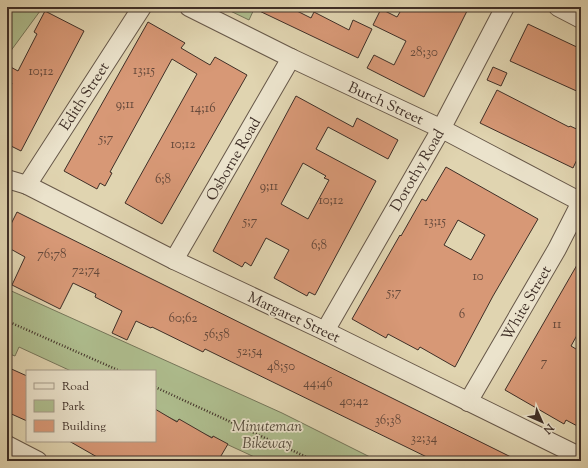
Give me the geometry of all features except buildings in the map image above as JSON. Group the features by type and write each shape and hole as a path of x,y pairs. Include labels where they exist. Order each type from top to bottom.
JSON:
{"street":[{"name":"Edith Street","path":"27,185 142,7"},
{"name":"Burch Street","path":"189,7 291,58 442,129 581,202"},
{"name":"Dorothy Road","path":"324,331 442,129 505,7"},
{"path":"558,7 581,19"},
{"name":"Osborne Road","path":"174,260 291,58"},
{"name":"Margaret Street","path":"7,178 27,185 174,260 324,331 581,457"},
{"name":"White Street","path":"468,402 557,249 581,202"},
{"path":"7,445 38,461"}],"path":[{"path":"7,321 118,370"},
{"path":"156,387 316,461"}],"green space":[{"path":"7,7 43,7 7,56"},
{"path":"222,7 255,7 249,20"},
{"name":"Minuteman Bikeway","path":"7,289 282,413 378,461 263,461 156,411 156,370 69,370 19,347 15,356 7,353"}]}
